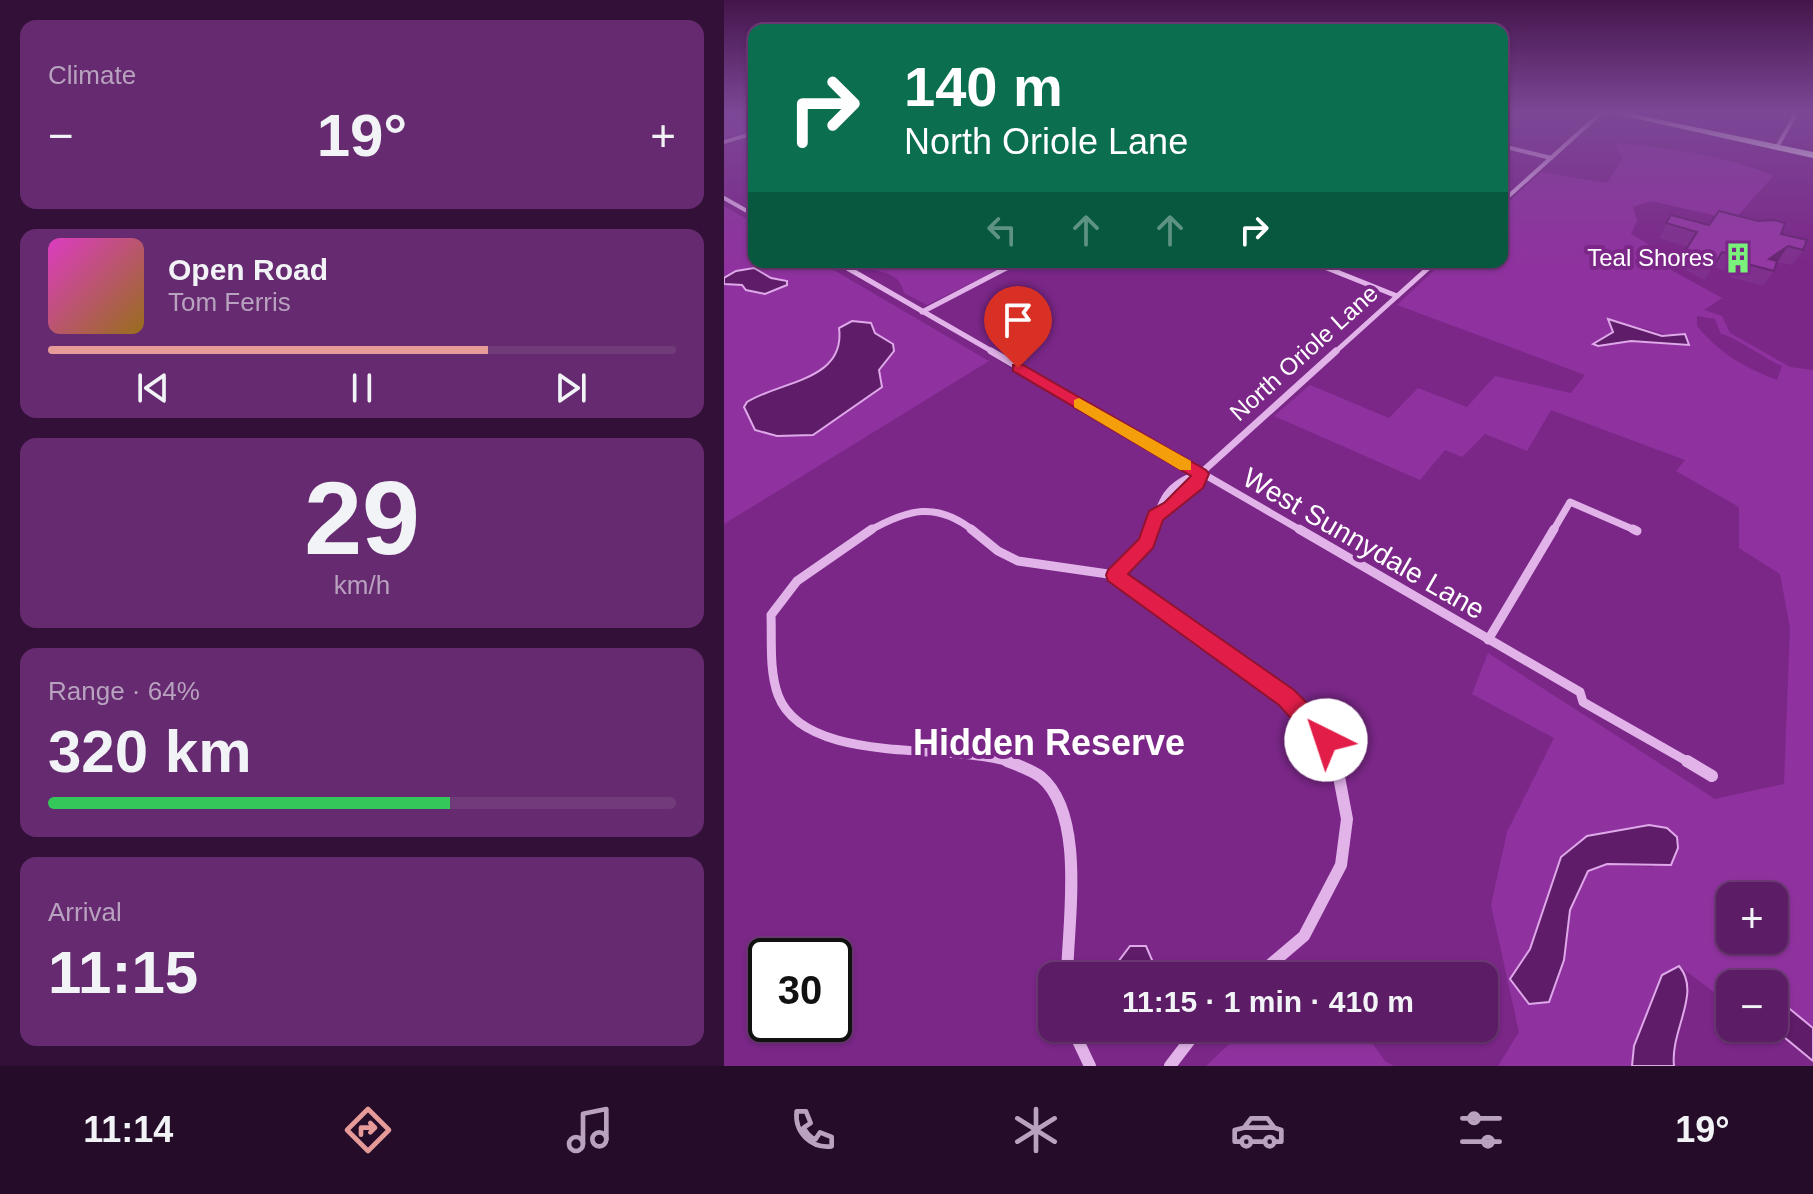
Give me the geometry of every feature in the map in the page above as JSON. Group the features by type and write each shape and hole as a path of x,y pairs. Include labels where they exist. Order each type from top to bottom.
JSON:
{"street":[{"path":"1508,197 1547,162"},
{"path":"724,198 748,212"},
{"name":"West Sunnydale Lane","path":"847,268 1580,692 1583,702 1712,776"},
{"path":"922,312 1006,268"},
{"path":"1327,268 1397,296"},
{"name":"North Oriole Lane","path":"1115,575 1147,543 1155,516 1170,508 1197,484 1200,474 1428,268"},
{"path":"1488,640 1570,502 1637,531"},
{"path":"1067,962 1068,836 1061,800 1048,781 1009,761 849,742 807,730 791,718 776,691 771,615 774,605 798,579 880,524 908,512 941,511 1017,560 1097,569 1115,575 1297,706 1326,740 1338,766 1347,819 1341,865 1304,936 1273,962"},
{"path":"1079,1042 1090,1066"},
{"path":"1170,1066 1188,1042"}],"shaded area":[{"path":"1620,162 1733,162 1773,176 1734,220 1651,201 1633,207 1637,221 1631,234 1647,243 1664,266 1722,298 1704,310 1722,316 1730,333 1790,367 1813,370 1813,1028 1788,1007 1788,970 1716,970 1716,994 1679,966 1634,1046 1632,1066 1498,1066 1519,1032 1491,905 1507,832 1554,738 1472,694 1488,653 1715,799 1784,784 1790,628 1780,574 1739,548 1739,507 1676,471 1685,460 1551,410 1527,451 1485,434 1462,457 1445,450 1420,480 1274,416 1310,385 1389,418 1418,388 1467,407 1495,376 1571,393 1585,375 1397,305 1437,268 1508,268 1508,202 1541,172 1607,183","holes":["1697,316 1715,319 1721,334 1782,366 1777,380 1733,359 1697,326","1609,319 1689,344 1631,341 1598,346 1600,339 1613,331","1649,825 1667,828 1653,867 1607,864 1588,871 1570,910 1564,960 1510,979 1541,927 1587,836"]},
{"path":"724,206 748,220 748,268 830,268 989,361 724,524"},
{"path":"754,268 771,278 787,281 787,285 765,294 746,290 742,285 724,284 724,278 736,271"},
{"path":"868,268 1001,268 927,305 904,293 898,280"},
{"path":"1608,319 1662,336 1685,334 1689,345 1631,341 1593,344 1613,332"},
{"path":"852,321 871,323 875,333 893,344 894,351 879,370 882,387 813,435 777,436 755,430 744,407 747,402 822,369 832,359 838,346 839,328"},
{"path":"1649,825 1667,828 1677,837 1678,848 1671,865 1607,864 1588,871 1570,910 1564,960 1549,1002 1529,1004 1510,979 1530,949 1561,857 1587,836"},
{"path":"1130,946 1146,946 1153,962 1118,962"},
{"path":"1679,966 1687,988 1676,1039 1674,1066 1632,1066 1634,1046 1662,975"},
{"path":"1788,1007 1813,1028 1813,1061 1788,1040"},
{"path":"1231,1042 1371,1042 1386,1062 1394,1066 1206,1066"}],"building":[{"path":"1719,211 1758,221 1785,223 1781,234 1807,240 1803,250 1788,246 1769,259 1777,261 1774,271 1740,262 1742,258 1722,252 1715,264 1685,251 1697,232 1666,223 1671,215 1709,225"}],"slow traffic":[{"path":"1079,403 1185,465"}],"place":[{"name":"Teal Shores","path":"1738,258"}],"district":[{"name":"Hidden Reserve","path":"1049,742"}],"route":[{"path":"1018,368 1200,474 1197,484 1170,508 1155,516 1147,543 1115,575 1273,687 1313,722 1326,740"}]}
